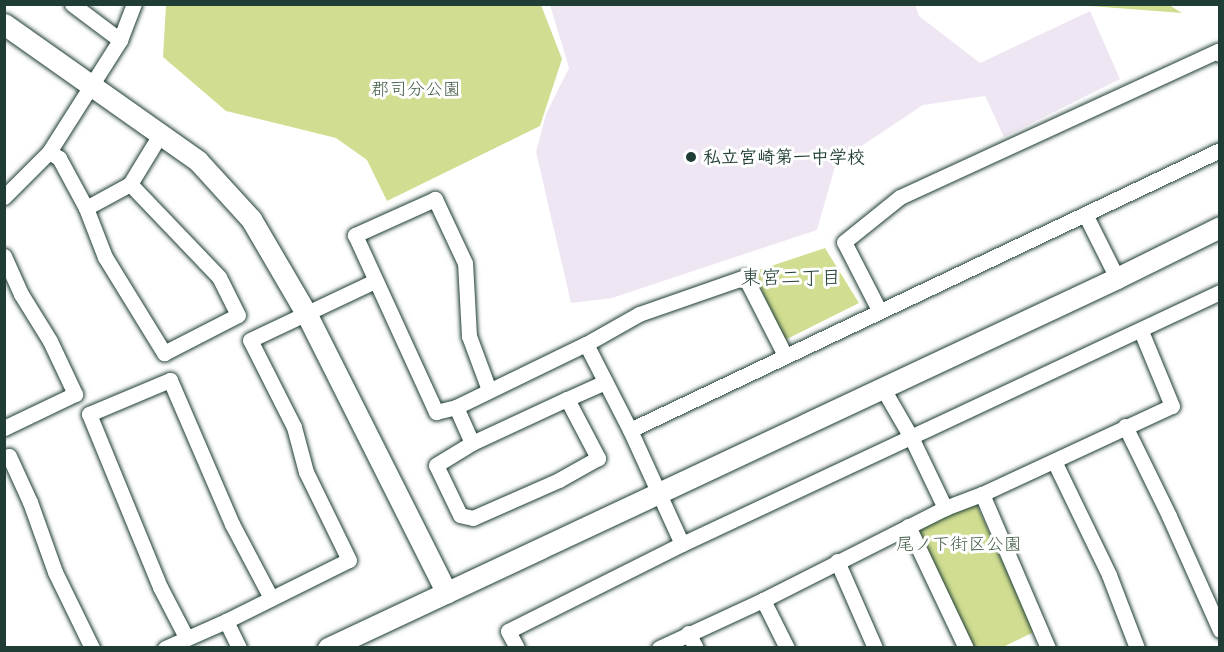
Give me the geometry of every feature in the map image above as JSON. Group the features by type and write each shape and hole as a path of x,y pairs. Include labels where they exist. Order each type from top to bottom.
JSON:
{"street":[{"path":"72,4 120,40"},
{"path":"4,197 49,152 120,40 134,4"},
{"path":"4,24 198,161 251,219 306,313 447,593"},
{"path":"879,310 844,242 900,197 1218,51 1220,54"},
{"path":"86,208 130,184 161,133"},
{"path":"630,430 1220,150"},
{"path":"49,152 59,158 86,208 105,257 164,353 238,315 219,277 130,184"},
{"path":"489,390 469,336 465,263 435,199 355,234 436,412 456,406 585,344 639,314 745,277 785,355"},
{"path":"1085,213 1117,278"},
{"path":"328,648 1117,278 1220,227"},
{"path":"4,256 21,294 50,341 75,394 4,428"},
{"path":"165,648 226,621 349,560 306,472 294,427 250,340 375,281"},
{"path":"517,648 508,631 682,544 1220,292"},
{"path":"659,648 763,600 945,508 982,494 1172,406 1140,331"},
{"path":"585,344 630,430 682,544"},
{"path":"186,637 160,586 89,414 170,380 232,524 271,598"},
{"path":"567,399 598,458 559,480 473,518 460,515 436,465 472,443 567,399 605,382"},
{"path":"882,387 911,437 945,508"},
{"path":"456,406 472,443"},
{"path":"1125,426 1169,516 1220,630"},
{"path":"4,458 9,456 26,493 55,572 92,648"},
{"path":"1054,461 1109,576 1137,648"},
{"path":"982,494 1048,648"},
{"path":"908,526 966,648"},
{"path":"837,561 875,648"},
{"path":"763,600 787,648"},
{"path":"226,621 239,648"},
{"path":"688,633 696,648"}],"shaded area":[{"name":"私立宮崎第一中学校","path":"550,5 915,5 919,16 980,63 1090,11 1120,79 1004,137 985,96 923,105 836,163 817,230 612,298 571,303 536,152 546,114 569,68"}],"green space":[{"name":"郡司分公園","path":"166,5 541,5 562,59 540,126 387,201 367,160 336,138 226,111 163,57"},
{"path":"1077,5 1169,5 1182,13"},
{"path":"825,248 859,303 785,340 753,272"},
{"name":"尾ノ下街区公園","path":"970,501 977,505 1034,632 1003,647 973,647 916,531"}],"place":[{"name":"私立宮崎第一中学校","path":"691,157"}],"district":[{"name":"東宮二丁目","path":"791,276"}]}
